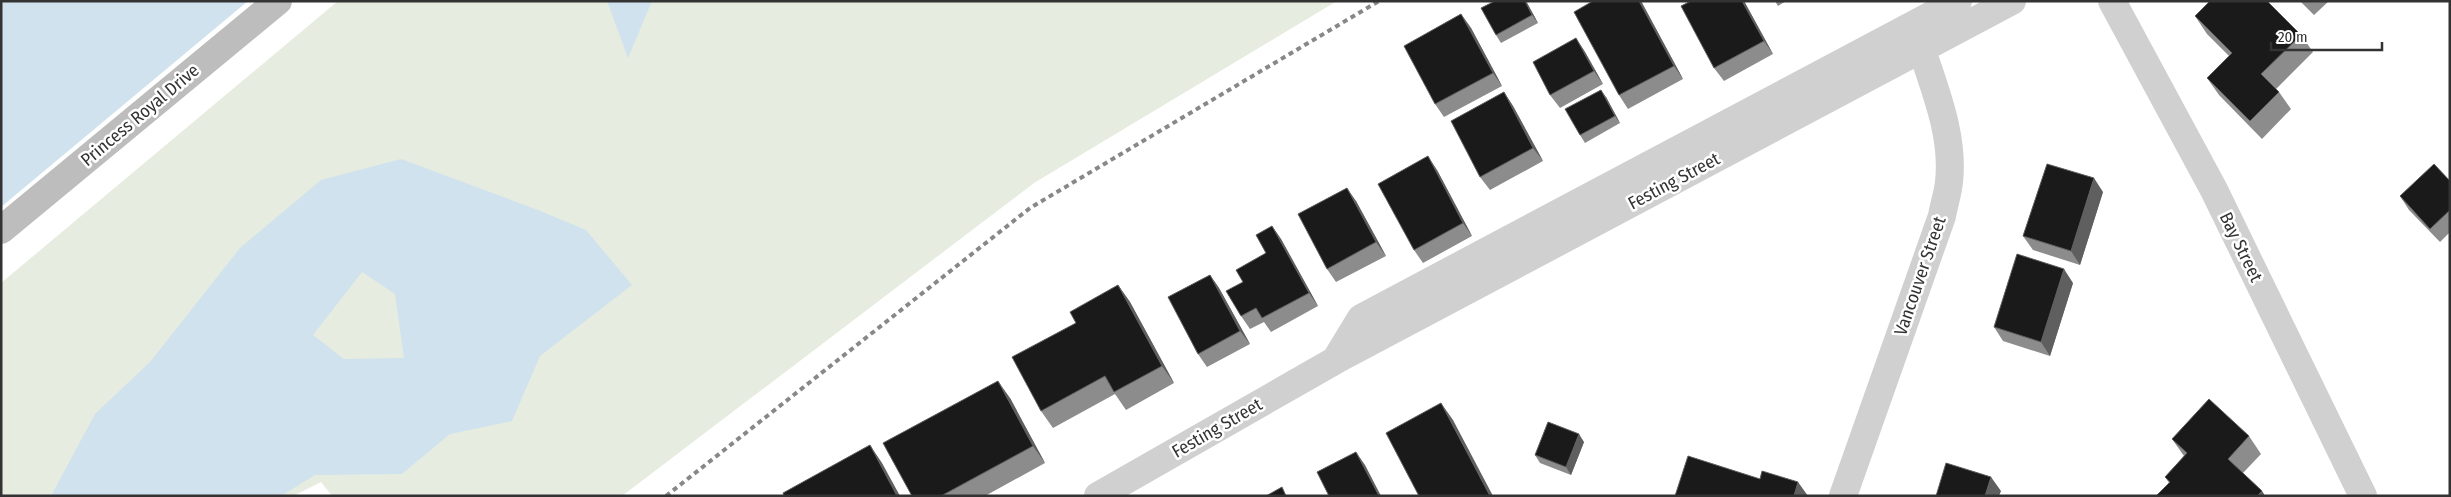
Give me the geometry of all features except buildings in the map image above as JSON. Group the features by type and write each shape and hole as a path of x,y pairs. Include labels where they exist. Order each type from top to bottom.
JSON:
{"main road":[{"name":"Princess Royal Drive","path":"1,230 278,1"}],"street":[{"name":"Festing Street","path":"1336,360 1361,318 1958,1"},
{"name":"Festing Street","path":"1098,496 1336,360 2012,1"},
{"name":"Bay Street","path":"2112,1 2214,190 2363,496"},
{"name":"Vancouver Street","path":"1843,496 1942,216 1949,182 1949,152 1945,120 1922,50"}],"shaded area":[{"path":"338,1 1337,1 1034,183 622,496 332,496 321,482 293,496 1,496 1,283"}],"water":[{"path":"1,1 248,1 1,207"},
{"path":"607,1 652,1 628,58"},
{"path":"401,159 586,230 632,285 540,356 512,421 450,434 402,474 315,475 281,496 51,496 95,414 150,362 240,248 321,180","holes":["362,272 395,294 404,358 344,359 313,335"]}],"railway":[{"path":"666,496 1030,208 1379,1"}]}
